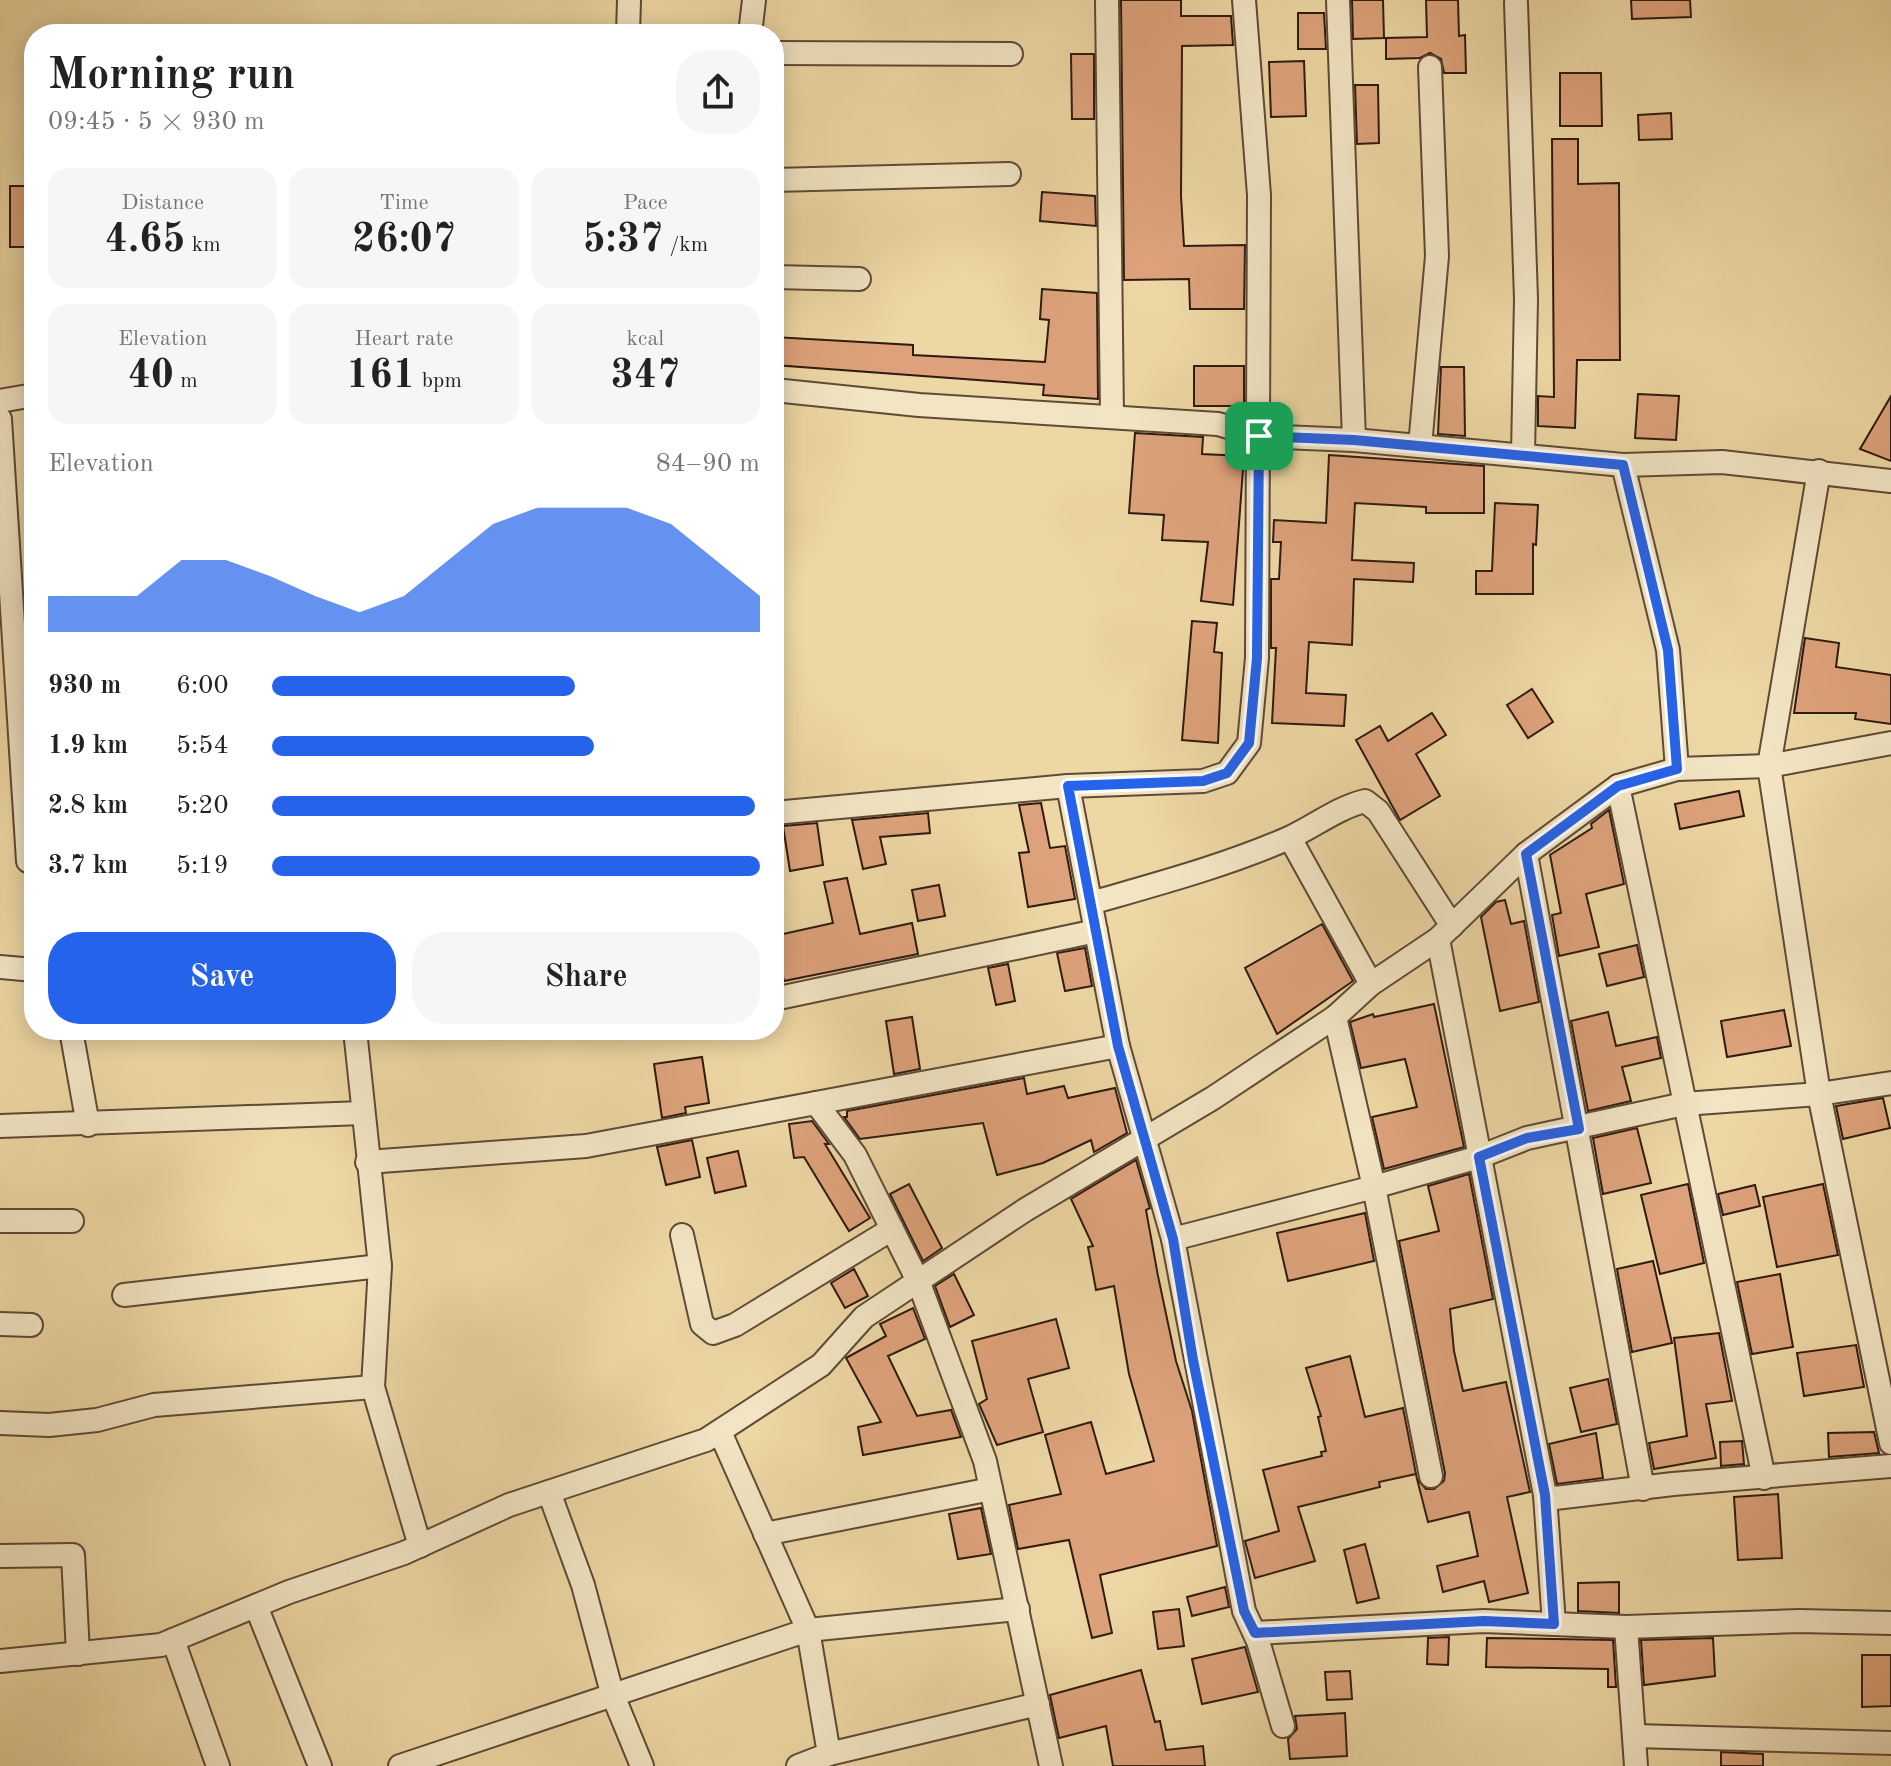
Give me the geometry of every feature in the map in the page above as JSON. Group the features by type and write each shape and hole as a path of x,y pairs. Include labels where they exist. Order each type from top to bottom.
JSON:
{"street":[{"path":"628,24 629,0"},
{"path":"751,24 754,0"},
{"path":"1107,0 1112,416"},
{"path":"784,812 1068,786 1203,781 1227,773 1249,743 1257,658 1259,195 1244,0"},
{"path":"1338,0 1354,440"},
{"path":"1516,3 1526,299 1523,454"},
{"path":"784,53 1011,54"},
{"path":"1420,446 1437,256 1430,67"},
{"path":"784,180 1009,174"},
{"path":"784,277 859,279"},
{"path":"784,391 919,405 1218,424 1259,436 1354,440 1623,465 1722,462 1891,481"},
{"path":"0,401 24,397"},
{"path":"0,419 24,798"},
{"path":"1623,465 1668,650 1677,769"},
{"path":"1819,471 1769,766 1819,1094 1891,1443"},
{"path":"0,1661 161,1645 256,1606 420,1546 509,1505 706,1440 821,1365 864,1317 1025,1210 1335,1017 1371,984 1445,933 1526,854 1618,786 1677,769 1769,766 1891,743"},
{"path":"1068,786 1118,1046 1173,1239 1193,1360 1244,1611 1255,1633 1283,1726"},
{"path":"1618,786 1764,1478"},
{"path":"1091,903 1206,869 1290,838 1349,805 1365,801 1378,811 1445,933 1479,1157 1545,1495 1554,1624"},
{"path":"1290,838 1371,984"},
{"path":"1526,854 1643,1489"},
{"path":"784,997 1096,931"},
{"path":"0,967 24,969"},
{"path":"1335,1017 1374,1187 1431,1476"},
{"path":"73,1040 88,1125"},
{"path":"356,1040 380,1266 373,1387 420,1546"},
{"path":"367,1162 586,1146 1118,1046"},
{"path":"1173,1239 1374,1187 1479,1157 1527,1138 1684,1104 1819,1094 1891,1083"},
{"path":"816,1103 855,1155 919,1283 985,1461 1051,1766"},
{"path":"0,1126 363,1113"},
{"path":"0,1221 72,1221"},
{"path":"682,1235 702,1324 713,1333 735,1325 892,1229"},
{"path":"124,1295 380,1266"},
{"path":"0,1324 31,1325"},
{"path":"0,1423 49,1425 97,1420 154,1405 373,1387"},
{"path":"720,1432 808,1630 829,1754"},
{"path":"1545,1495 1555,1498 1891,1466"},
{"path":"765,1534 991,1489"},
{"path":"549,1492 583,1585 612,1693 642,1766"},
{"path":"0,1556 73,1555 78,1654"},
{"path":"256,1606 320,1766"},
{"path":"400,1766 808,1630 1018,1609"},
{"path":"1255,1633 1484,1621 1626,1627 1799,1621 1891,1623"},
{"path":"1626,1627 1636,1766"},
{"path":"173,1640 218,1766"},
{"path":"798,1766 829,1754 1038,1704"},
{"path":"1634,1736 1891,1743"}],"building":[{"path":"1121,0 1181,0 1181,16 1231,16 1233,45 1182,46 1181,196 1184,246 1245,245 1244,309 1190,309 1189,279 1124,280"},
{"path":"1352,0 1383,0 1384,38 1353,39"},
{"path":"1426,0 1458,0 1459,36 1465,35 1466,73 1444,73 1441,59 1430,53 1420,58 1386,59 1386,38 1427,37"},
{"path":"1631,0 1690,0 1691,17 1632,19"},
{"path":"1298,13 1324,13 1326,49 1298,49"},
{"path":"1071,54 1094,54 1094,119 1072,119"},
{"path":"1304,61 1306,116 1271,117 1269,62"},
{"path":"1560,73 1601,73 1602,126 1560,126"},
{"path":"1355,85 1378,85 1379,143 1357,144"},
{"path":"1671,113 1672,139 1639,140 1638,115"},
{"path":"1552,139 1578,139 1578,184 1619,183 1620,360 1577,360 1575,428 1538,426 1538,396 1554,397"},
{"path":"10,186 24,186 24,247 10,247"},
{"path":"1042,192 1095,196 1096,226 1040,221"},
{"path":"1042,289 1097,293 1098,399 1043,395 1044,385 784,366 784,338 913,345 913,355 1045,362 1049,320 1040,319"},
{"path":"1194,366 1244,366 1244,406 1194,406"},
{"path":"1441,367 1464,367 1465,436 1438,434"},
{"path":"1638,394 1679,396 1676,440 1635,438"},
{"path":"1891,396 1891,461 1860,449"},
{"path":"1135,433 1203,437 1202,454 1244,456 1233,605 1201,601 1208,542 1162,540 1164,515 1129,513"},
{"path":"1329,455 1484,466 1484,513 1426,513 1426,507 1355,503 1352,560 1414,563 1413,582 1354,579 1352,645 1309,642 1306,693 1346,695 1344,726 1272,723 1276,648 1271,648 1271,579 1279,579 1281,542 1273,542 1274,520 1326,523"},
{"path":"1495,503 1538,505 1536,545 1533,544 1533,594 1476,594 1476,571 1492,571"},
{"path":"1192,621 1217,623 1214,652 1222,653 1218,743 1182,740"},
{"path":"1805,638 1839,643 1836,667 1891,675 1891,724 1855,719 1856,713 1794,713"},
{"path":"1532,689 1553,722 1528,738 1507,705"},
{"path":"1432,713 1446,735 1416,754 1440,796 1400,820 1356,740 1380,726 1388,741"},
{"path":"1739,791 1744,816 1680,829 1675,804"},
{"path":"1041,803 1050,848 1065,846 1075,899 1028,907 1019,853 1029,852 1019,805"},
{"path":"1609,810 1624,884 1586,894 1599,947 1559,956 1552,915 1561,913 1550,855 1592,828 1591,824"},
{"path":"928,813 930,833 880,837 886,864 863,869 852,820"},
{"path":"817,823 823,865 790,871 784,826"},
{"path":"847,878 860,934 912,923 918,954 784,981 784,934 833,923 824,882"},
{"path":"939,885 945,916 918,921 912,890"},
{"path":"1505,900 1511,924 1524,921 1539,1002 1500,1011 1481,917 1496,902"},
{"path":"1322,924 1353,981 1277,1034 1245,968"},
{"path":"1637,945 1644,977 1607,986 1599,954"},
{"path":"1085,948 1092,986 1065,991 1057,953"},
{"path":"1008,964 1015,1001 996,1005 988,968"},
{"path":"1434,1004 1464,1147 1384,1169 1372,1117 1417,1107 1405,1059 1361,1068 1350,1022 1373,1014 1374,1017"},
{"path":"1784,1010 1791,1046 1727,1057 1721,1021"},
{"path":"1608,1012 1616,1046 1657,1037 1661,1058 1622,1067 1631,1101 1588,1111 1571,1021"},
{"path":"912,1017 920,1069 894,1074 886,1021"},
{"path":"702,1057 709,1103 685,1107 686,1113 662,1118 654,1064"},
{"path":"1024,1078 1027,1094 1064,1086 1068,1098 1115,1088 1127,1133 1094,1152 1091,1140 1043,1163 997,1175 983,1123 860,1139 844,1117 847,1117 847,1111"},
{"path":"1883,1098 1890,1128 1843,1139 1836,1106"},
{"path":"812,1121 829,1144 825,1144 870,1218 849,1231 804,1157 794,1158 789,1124"},
{"path":"1637,1128 1651,1183 1603,1194 1593,1138"},
{"path":"692,1140 700,1177 666,1185 657,1147"},
{"path":"738,1151 746,1186 715,1193 707,1158"},
{"path":"1136,1160 1150,1208 1146,1210 1158,1276 1176,1361 1192,1411 1217,1546 1100,1575 1112,1633 1092,1638 1069,1540 1018,1549 1009,1505 1061,1494 1045,1435 1091,1422 1106,1474 1154,1461 1129,1374 1114,1286 1096,1290 1088,1247 1093,1246 1071,1199"},
{"path":"1469,1174 1493,1299 1450,1309 1454,1351 1463,1391 1506,1382 1530,1492 1507,1497 1528,1593 1489,1602 1484,1581 1443,1592 1437,1566 1478,1556 1469,1512 1428,1522 1417,1479 1426,1489 1434,1489 1444,1481 1445,1473 1399,1241 1439,1231 1428,1186"},
{"path":"909,1184 942,1248 923,1261 890,1194"},
{"path":"1688,1184 1704,1263 1660,1274 1641,1195"},
{"path":"1823,1184 1838,1255 1777,1267 1763,1197"},
{"path":"1755,1185 1760,1206 1723,1215 1718,1194"},
{"path":"1365,1213 1374,1261 1288,1281 1277,1233"},
{"path":"1653,1261 1672,1343 1632,1352 1617,1269"},
{"path":"854,1269 868,1296 845,1308 831,1283"},
{"path":"954,1274 974,1315 950,1327 935,1286"},
{"path":"1780,1274 1793,1347 1752,1354 1737,1282"},
{"path":"913,1308 925,1339 888,1356 917,1416 951,1410 961,1437 863,1455 858,1427 881,1422 846,1358 886,1336 880,1324"},
{"path":"1056,1319 1069,1368 1028,1379 1043,1432 997,1445 979,1404 987,1399 972,1341"},
{"path":"1719,1333 1732,1401 1706,1404 1716,1458 1654,1469 1649,1443 1687,1436 1674,1338"},
{"path":"1856,1345 1864,1387 1804,1396 1797,1353"},
{"path":"1350,1356 1365,1417 1403,1408 1417,1479 1416,1474 1379,1482 1380,1487 1298,1507 1315,1561 1255,1578 1245,1541 1279,1531 1263,1470 1322,1456 1321,1452 1326,1451 1318,1417 1321,1416 1306,1368"},
{"path":"1608,1379 1617,1424 1581,1432 1570,1388"},
{"path":"1874,1432 1879,1453 1829,1457 1828,1433"},
{"path":"1596,1433 1603,1478 1557,1484 1549,1444"},
{"path":"1742,1441 1744,1464 1721,1466 1720,1442"},
{"path":"1778,1494 1782,1558 1738,1560 1734,1497"},
{"path":"981,1508 991,1554 958,1559 949,1514"},
{"path":"1365,1544 1379,1598 1357,1603 1344,1550"},
{"path":"1619,1582 1619,1613 1578,1611 1578,1583"},
{"path":"1225,1587 1229,1607 1192,1616 1187,1597"},
{"path":"1179,1609 1184,1646 1158,1649 1153,1612"},
{"path":"1449,1637 1448,1665 1427,1664 1428,1638"},
{"path":"1487,1638 1613,1640 1616,1687 1608,1687 1608,1669 1486,1667"},
{"path":"1713,1638 1715,1676 1644,1685 1641,1640"},
{"path":"1245,1647 1258,1692 1202,1704 1192,1659"},
{"path":"1862,1655 1891,1655 1891,1706 1862,1707"},
{"path":"1141,1670 1155,1722 1160,1721 1166,1750 1203,1746 1205,1766 1113,1766 1106,1726 1059,1738 1050,1695"},
{"path":"1350,1671 1352,1699 1327,1700 1325,1672"},
{"path":"1345,1713 1347,1756 1290,1759 1288,1739 1297,1729 1295,1716"},
{"path":"1721,1752 1763,1754 1763,1766 1721,1766"}],"route":[{"path":"1259,436 1354,440 1623,465 1668,650 1677,769 1618,786 1526,854 1579,1129 1527,1138 1479,1157 1545,1495 1554,1624 1484,1621 1255,1633 1244,1611 1193,1360 1173,1239 1118,1046 1068,786 1203,781 1227,773 1249,743 1257,658 1259,436"}]}
